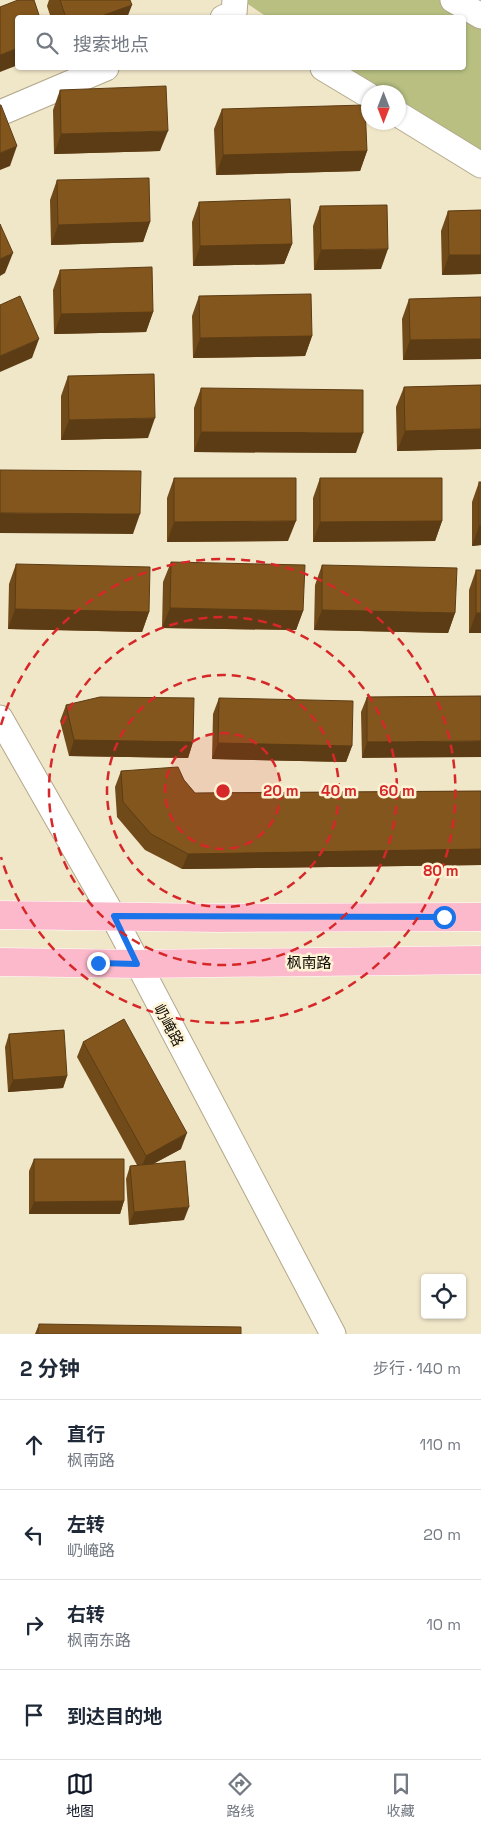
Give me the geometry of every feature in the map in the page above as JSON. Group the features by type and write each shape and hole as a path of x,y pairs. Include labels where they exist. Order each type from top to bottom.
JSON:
{"main road":[{"path":"0,915 481,917"},
{"name":"枫南路","path":"0,962 137,964 481,960"}],"street":[{"path":"454,0 481,16"},
{"path":"0,113 101,70"},
{"path":"326,70 361,91"},
{"path":"406,119 481,164"},
{"name":"屷崦路","path":"0,718 114,916 137,964 333,1334"}],"green space":[{"path":"242,0 442,0 465,15 264,15"},
{"path":"466,15 481,25 481,154 406,106 406,85 374,85 349,70 466,70"}],"building":[{"path":"18,0 34,0 39,15 15,15 15,49 0,55 0,7"},
{"path":"60,0 130,0 132,5 104,15 65,15"},
{"path":"166,86 168,131 61,134 60,90"},
{"path":"0,105 17,146 0,153"},
{"path":"361,105 361,130 366,130 367,151 223,155 222,109"},
{"path":"149,178 150,222 58,225 57,180"},
{"path":"290,199 292,244 200,246 199,202"},
{"path":"387,205 388,249 321,250 320,206"},
{"path":"481,210 481,255 449,255 448,211"},
{"path":"0,224 13,253 0,259"},
{"path":"152,267 153,312 61,314 60,270"},
{"path":"311,294 312,336 200,338 199,296"},
{"path":"20,296 39,339 0,356 0,305"},
{"path":"481,297 481,339 410,340 409,299"},
{"path":"154,374 155,418 69,420 68,376"},
{"path":"481,385 481,429 405,431 404,387"},
{"path":"201,388 363,390 363,433 201,432"},
{"path":"0,470 141,471 140,514 0,513"},
{"path":"174,478 296,478 296,521 174,522"},
{"path":"320,478 442,478 442,521 320,522"},
{"path":"479,482 481,482 481,526 479,526"},
{"path":"171,562 305,565 303,611 170,608"},
{"path":"16,564 150,567 149,612 15,609"},
{"path":"322,565 457,568 455,613 322,610"},
{"path":"476,570 481,570 481,613 476,613"},
{"path":"481,696 481,741 367,742 367,697"},
{"path":"100,697 194,698 193,742 74,740 66,705"},
{"path":"219,698 353,701 352,746 218,743"},
{"path":"178,767 184,780 195,793 481,791 481,849 188,854 151,834 123,802 121,771"},
{"path":"124,1019 187,1133 146,1156 83,1042"},
{"path":"64,1030 67,1076 13,1080 9,1034"},
{"path":"34,1159 124,1159 124,1201 34,1202"},
{"path":"185,1161 189,1207 134,1212 130,1166"},
{"path":"39,1324 241,1327 241,1334 38,1334"}],"route":[{"path":"98,963 137,964 114,916 219,918 444,917"}]}
